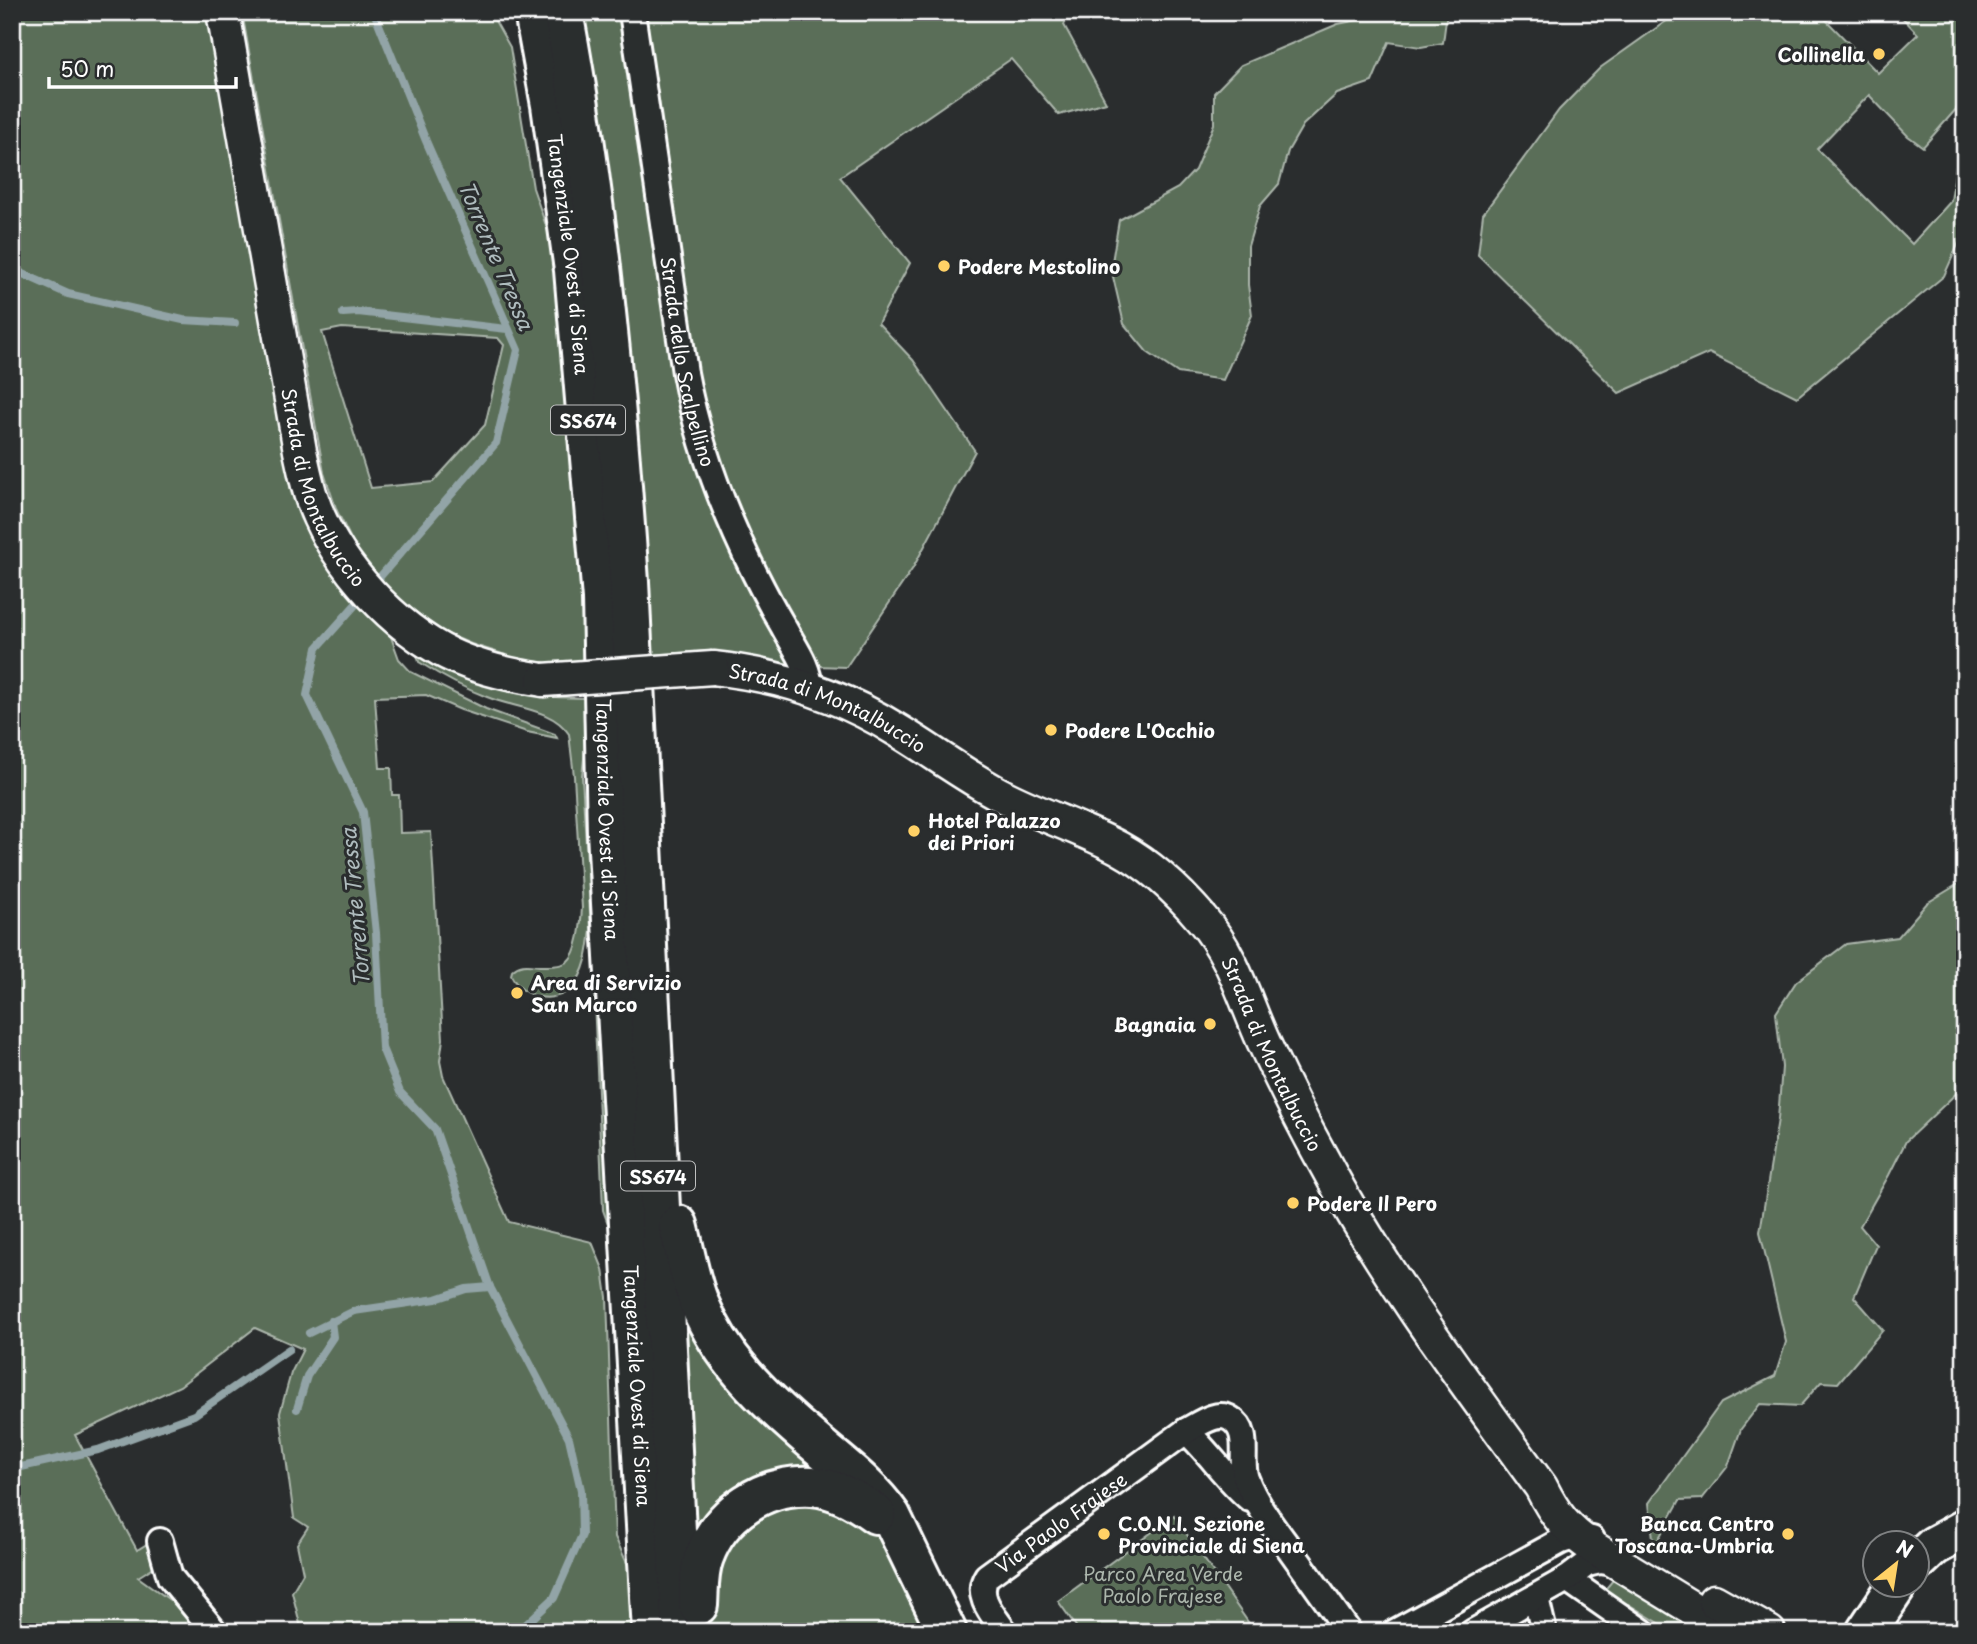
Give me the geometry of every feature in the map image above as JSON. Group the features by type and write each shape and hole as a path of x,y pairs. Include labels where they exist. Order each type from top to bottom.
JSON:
{"main road":[{"name":"Tangenziale Ovest di Siena","path":"534,12 551,105 573,270 602,598 607,832 652,1632"},
{"name":"Tangenziale Ovest di Siena","path":"563,12 579,97 619,435 629,582 681,1632"},
{"path":"657,1146 690,1278 719,1343 760,1393 873,1492 891,1516 947,1632"},
{"path":"696,1632 703,1559 713,1537 726,1519 739,1507 757,1497 795,1487 813,1486 833,1491 868,1508 900,1534"},
{"path":"1932,1548 1965,1529"},
{"path":"1867,1632 1889,1598"}],"street":[{"name":"Strada di Montalbuccio","path":"223,12 300,451 310,494 338,550 364,585 407,627 441,650 476,665 510,675 543,680 713,668 743,672 810,689 846,703 885,723 976,781 1025,807 1129,854 1166,882 1202,919 1219,942 1233,966 1264,1044 1323,1161 1363,1229 1423,1321 1547,1499 1576,1536 1620,1564 1727,1619 1769,1632"},
{"name":"Strada dello Scalpellino","path":"632,12 685,373 696,424 733,527 802,657 810,689"},
{"name":"Via Paolo Frajese","path":"1005,1632 984,1597 982,1587 987,1576 1186,1431 1216,1416 1226,1416 1236,1422 1243,1437 1244,1471 1261,1509 1349,1632"},
{"name":"Via Paolo Frajese","path":"1186,1431 1207,1451 1235,1486 1261,1509"},
{"name":"Strada di Montalbuccio","path":"1547,1499 1625,1546 1727,1619"},
{"path":"1544,1551 1555,1535 1556,1528 1547,1499"},
{"path":"1395,1632 1561,1541 1576,1536 1598,1542 1707,1603 1727,1619"},
{"path":"159,1541 170,1577 215,1632"},
{"path":"1473,1632 1536,1598 1587,1563 1600,1561 1620,1564"},
{"path":"1567,1579 1643,1632"},
{"path":"1536,1598 1544,1632"}],"green space":[{"path":"12,12 206,12 291,492 300,518 326,563 349,593 391,637 399,659 411,672 486,709 555,734 557,738 527,732 426,695 375,697 380,768 391,768 392,795 399,795 400,833 431,832 443,1039 440,1061 443,1076 509,1222 592,1242 603,1269 607,1297 615,1537 636,1583 638,1632 302,1632 292,1592 303,1573 297,1544 308,1527 294,1518 280,1413 291,1373 303,1349 255,1328 180,1386 75,1435 137,1550 147,1544 157,1565 138,1577 196,1619 206,1632 12,1632"},
{"path":"242,12 490,12 510,47 533,188 560,266 589,662 551,664 515,658 443,632 401,601 383,583 353,543 337,511 324,473","holes":["342,328 498,338 504,345 485,425 433,482 371,488 322,332"]},
{"path":"583,12 1070,12 1064,25 1106,102 1059,115 1011,59 840,177 910,263 878,323 913,360 975,451 913,568 846,667 786,665 708,651 650,655 623,295"},
{"path":"1383,12 1447,12 1443,43 1421,47 1389,42 1372,82 1337,94 1303,125 1288,151 1279,184 1260,206 1248,246 1248,285 1252,315 1223,380 1178,373 1147,352 1124,324 1111,268 1119,220 1178,188 1195,170 1214,124 1214,93 1241,65 1338,24 1377,16"},
{"path":"1663,12 1827,12 1823,17 1878,73 1918,34 1897,12 1965,12 1965,99 1923,147 1908,136 1869,95 1817,149 1912,244 1951,201 1956,166 1965,156 1965,229 1944,276 1797,397 1709,353 1619,393 1478,255 1483,214 1559,110 1600,68 1669,19"},
{"path":"416,651 454,673 506,691 591,698 582,776 591,929 584,968 577,981 565,993 547,998 538,997 522,989 511,975 515,968 521,966 553,966 567,962 579,937 582,908 569,734 553,719 497,701 444,677 419,662"},
{"path":"1965,880 1965,1085 1906,1141 1860,1226 1876,1245 1854,1297 1883,1330 1838,1383 1821,1382 1800,1406 1760,1404 1741,1429 1728,1466 1702,1499 1680,1500 1654,1547 1649,1503 1721,1403 1775,1376 1786,1342 1760,1232 1778,1119 1782,1067 1776,1013 1796,982 1846,944 1898,937 1927,903"},
{"path":"600,969 611,1232 603,1210 594,999"},
{"path":"681,1302 824,1462 695,1549"},
{"path":"796,1495 874,1525 929,1632 708,1632 706,1599 726,1538"},
{"name":"Parco Area Verde Paolo Frajese","path":"1174,1516 1255,1632 1080,1632 1058,1601"},
{"path":"1613,1580 1702,1632 1674,1632 1628,1604 1623,1609 1602,1593"}],"waterway":[{"name":"Torrente Tressa","path":"372,586 496,443 518,350 426,141 374,12"},
{"path":"12,269 68,294 183,320 235,323"},
{"path":"343,313 358,312 507,329"},
{"name":"Torrente Tressa","path":"364,595 317,648 307,695 363,812 376,933 382,1048 400,1092 435,1129 490,1287 569,1438 581,1490 582,1535 554,1598 518,1632"},
{"path":"309,1333 354,1311 436,1299 466,1289 490,1287"},
{"path":"297,1409 307,1376 333,1337 331,1321"},
{"path":"12,1469 98,1450 194,1415 289,1349"}],"place":[{"name":"Collinella","path":"1879,54"},
{"name":"Podere Mestolino","path":"944,266"},
{"name":"Podere L'Occhio","path":"1051,730"},
{"name":"Hotel Palazzo dei Priori","path":"914,831"},
{"name":"Area di Servizio San Marco","path":"517,993"},
{"name":"Bagnaia","path":"1210,1024"},
{"name":"Podere Il Pero","path":"1293,1203"},
{"name":"C.O.N.I. Sezione Provinciale di Siena","path":"1104,1534"},
{"name":"Banca Centro Toscana-Umbria","path":"1788,1534"}]}
